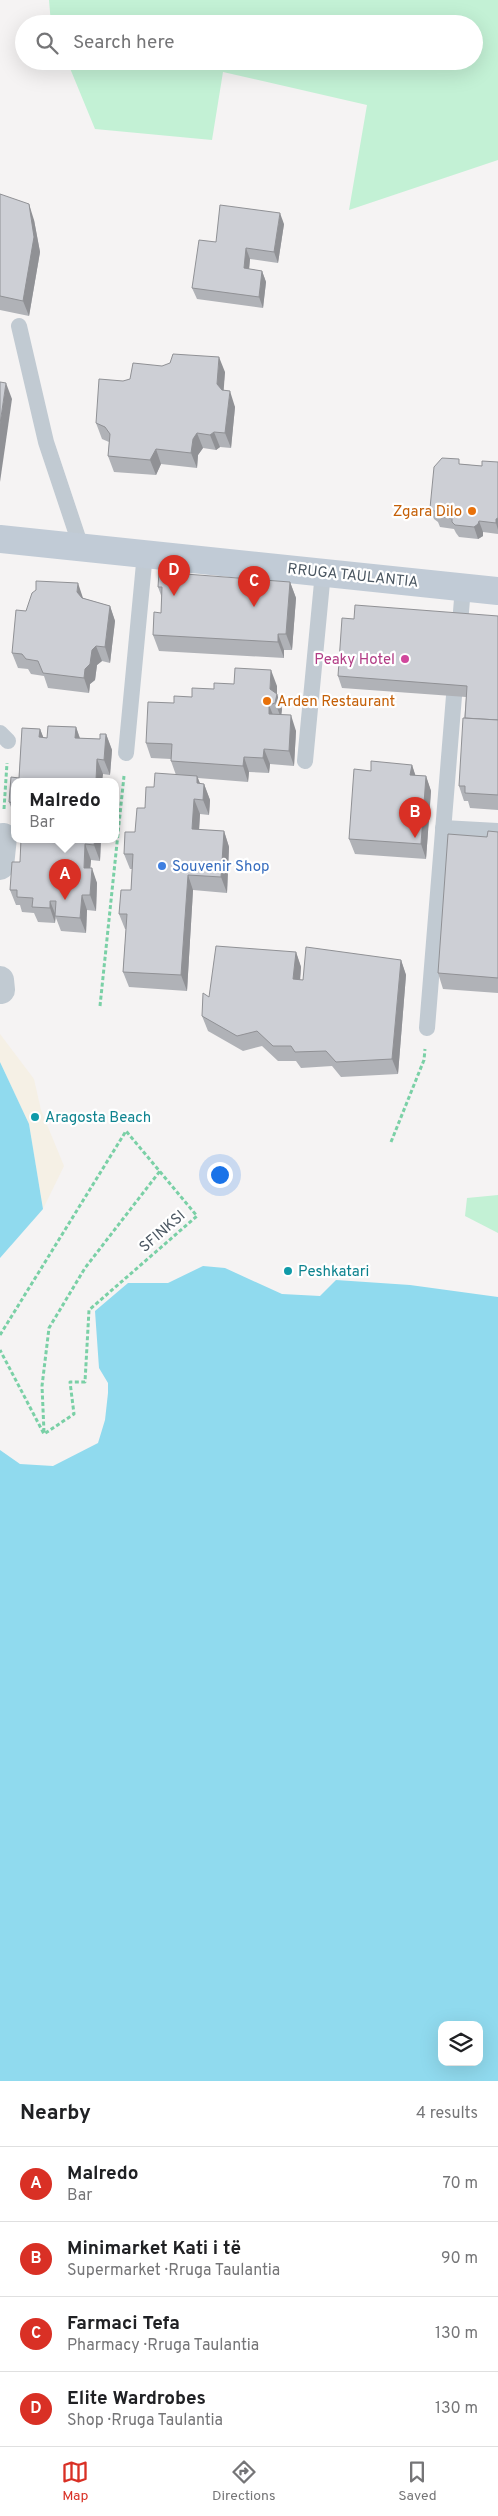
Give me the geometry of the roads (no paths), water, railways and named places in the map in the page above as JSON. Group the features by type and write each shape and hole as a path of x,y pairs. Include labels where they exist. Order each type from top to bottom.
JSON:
{"main road":[{"name":"RRUGA TAULANTIA","path":"0,539 498,591"}],"street":[{"path":"0,866 3,837"}],"lane":[{"path":"19,326 46,442 81,547"},
{"path":"126,753 145,553"},
{"path":"305,761 323,572"},
{"path":"460,624 463,587"},
{"path":"427,1028 454,696"},
{"path":"443,828 498,831"}],"water":[{"path":"0,1062 29,1124 43,1209 0,1258"},
{"path":"203,1266 225,1268 282,1294 320,1296 336,1280 410,1285 498,1297 498,2081 0,2081 0,1450 20,1464 53,1466 98,1443 105,1420 108,1383 99,1368 95,1311 128,1283 168,1283"}],"place":[{"name":"Zgara Dilo","path":"472,511"},
{"name":"Elite Wardrobes","path":"174,596"},
{"name":"Farmaci Tefa","path":"254,607"},
{"name":"Peaky Hotel","path":"405,659"},
{"name":"Arden Restaurant","path":"267,701"},
{"name":"Minimarket Kati i të","path":"415,838"},
{"name":"Souvenir Shop","path":"162,866"},
{"name":"Malredo","path":"65,900"},
{"name":"Aragosta Beach","path":"35,1117"},
{"name":"Peshkatari","path":"288,1271"}]}
